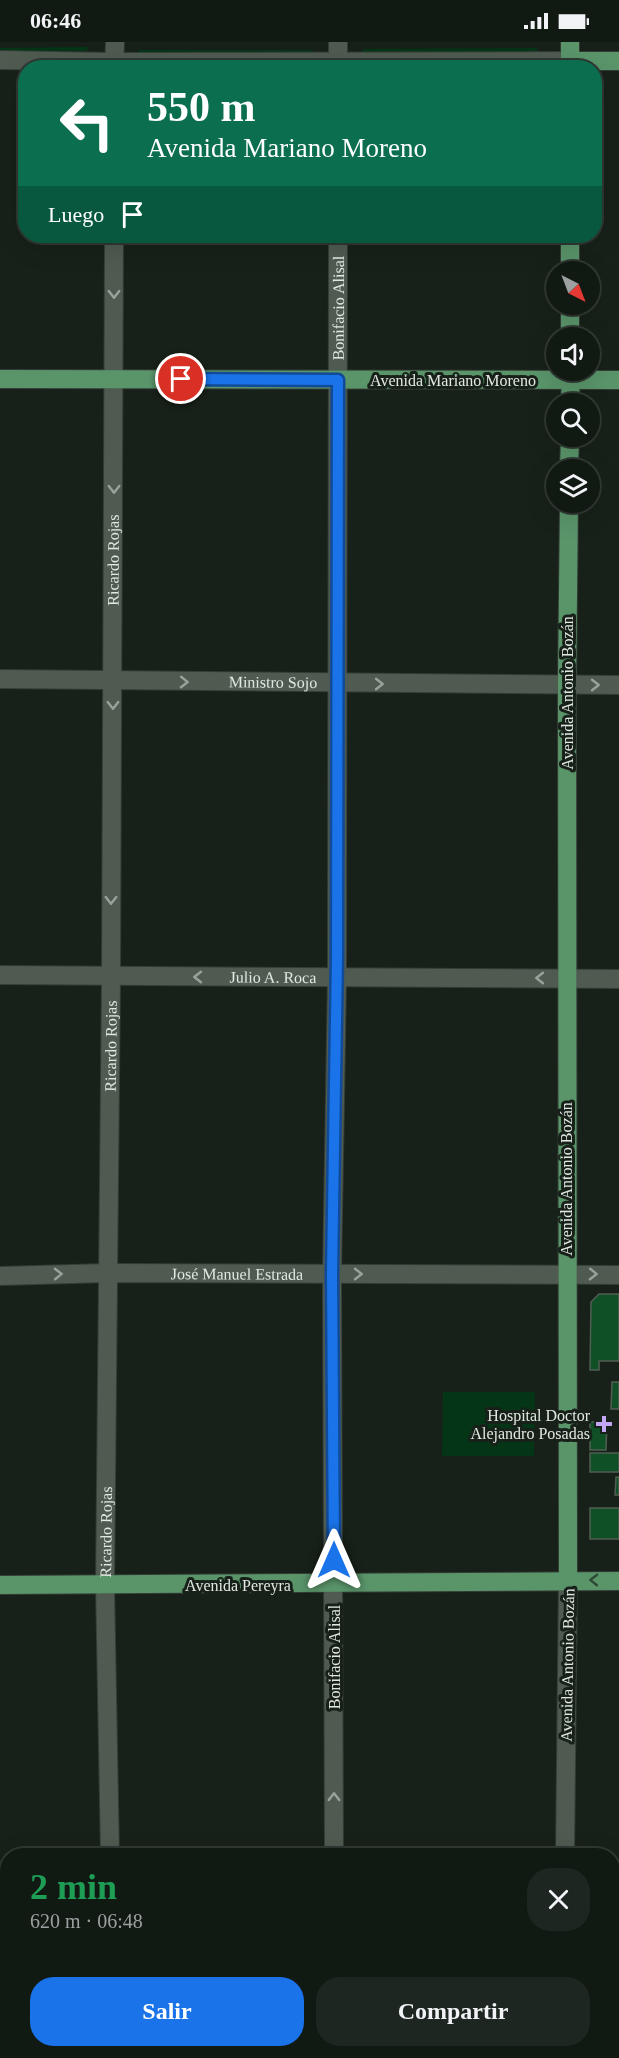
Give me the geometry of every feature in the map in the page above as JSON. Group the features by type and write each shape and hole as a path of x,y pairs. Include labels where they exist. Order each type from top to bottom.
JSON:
{"main road":[{"path":"570,42 570,60"},
{"path":"602,62 619,61"},
{"path":"570,243 570,261"},
{"name":"Avenida Mariano Moreno","path":"0,379 338,380 546,376"},
{"name":"Avenida Mariano Moreno","path":"600,378 619,380"},
{"name":"Avenida Antonio Bozán","path":"568,1580 566,1274 569,513"},
{"name":"Avenida Pereyra","path":"0,1585 619,1581"}],"street":[{"path":"114,60 115,42"},
{"path":"338,42 338,60"},
{"path":"0,60 18,61"},
{"name":"Ricardo Rojas","path":"110,1848 105,1585 113,681 114,243"},
{"name":"Bonifacio Alisal","path":"334,1848 332,1274 336,978 338,243"},
{"name":"Ministro Sojo","path":"0,679 619,685"},
{"name":"Julio A. Roca","path":"0,975 619,979"},
{"name":"José Manuel Estrada","path":"0,1276 108,1273 619,1275"},
{"name":"Avenida Antonio Bozán","path":"565,1848 568,1580"}],"green space":[{"path":"88,47 87,51 0,51 0,48"},
{"path":"537,48 537,52 363,52 363,49"},
{"path":"138,50 313,50 313,54 138,54"},
{"path":"443,1392 535,1392 534,1456 442,1456"}],"building":[{"path":"599,1294 619,1294 619,1361 599,1361 599,1370 590,1370 591,1302"},
{"path":"612,1382 619,1382 619,1409 611,1409"},
{"path":"590,1422 607,1422 606,1450 590,1450"},
{"path":"590,1453 619,1453 619,1472 590,1472"},
{"path":"616,1477 619,1477 619,1495 615,1495"},
{"path":"590,1508 619,1508 619,1539 590,1539"}],"place":[{"name":"Hospital Doctor Alejandro Posadas","path":"604,1424"}],"route":[{"path":"181,379 338,380 337,956 332,1274 334,1560"}]}
